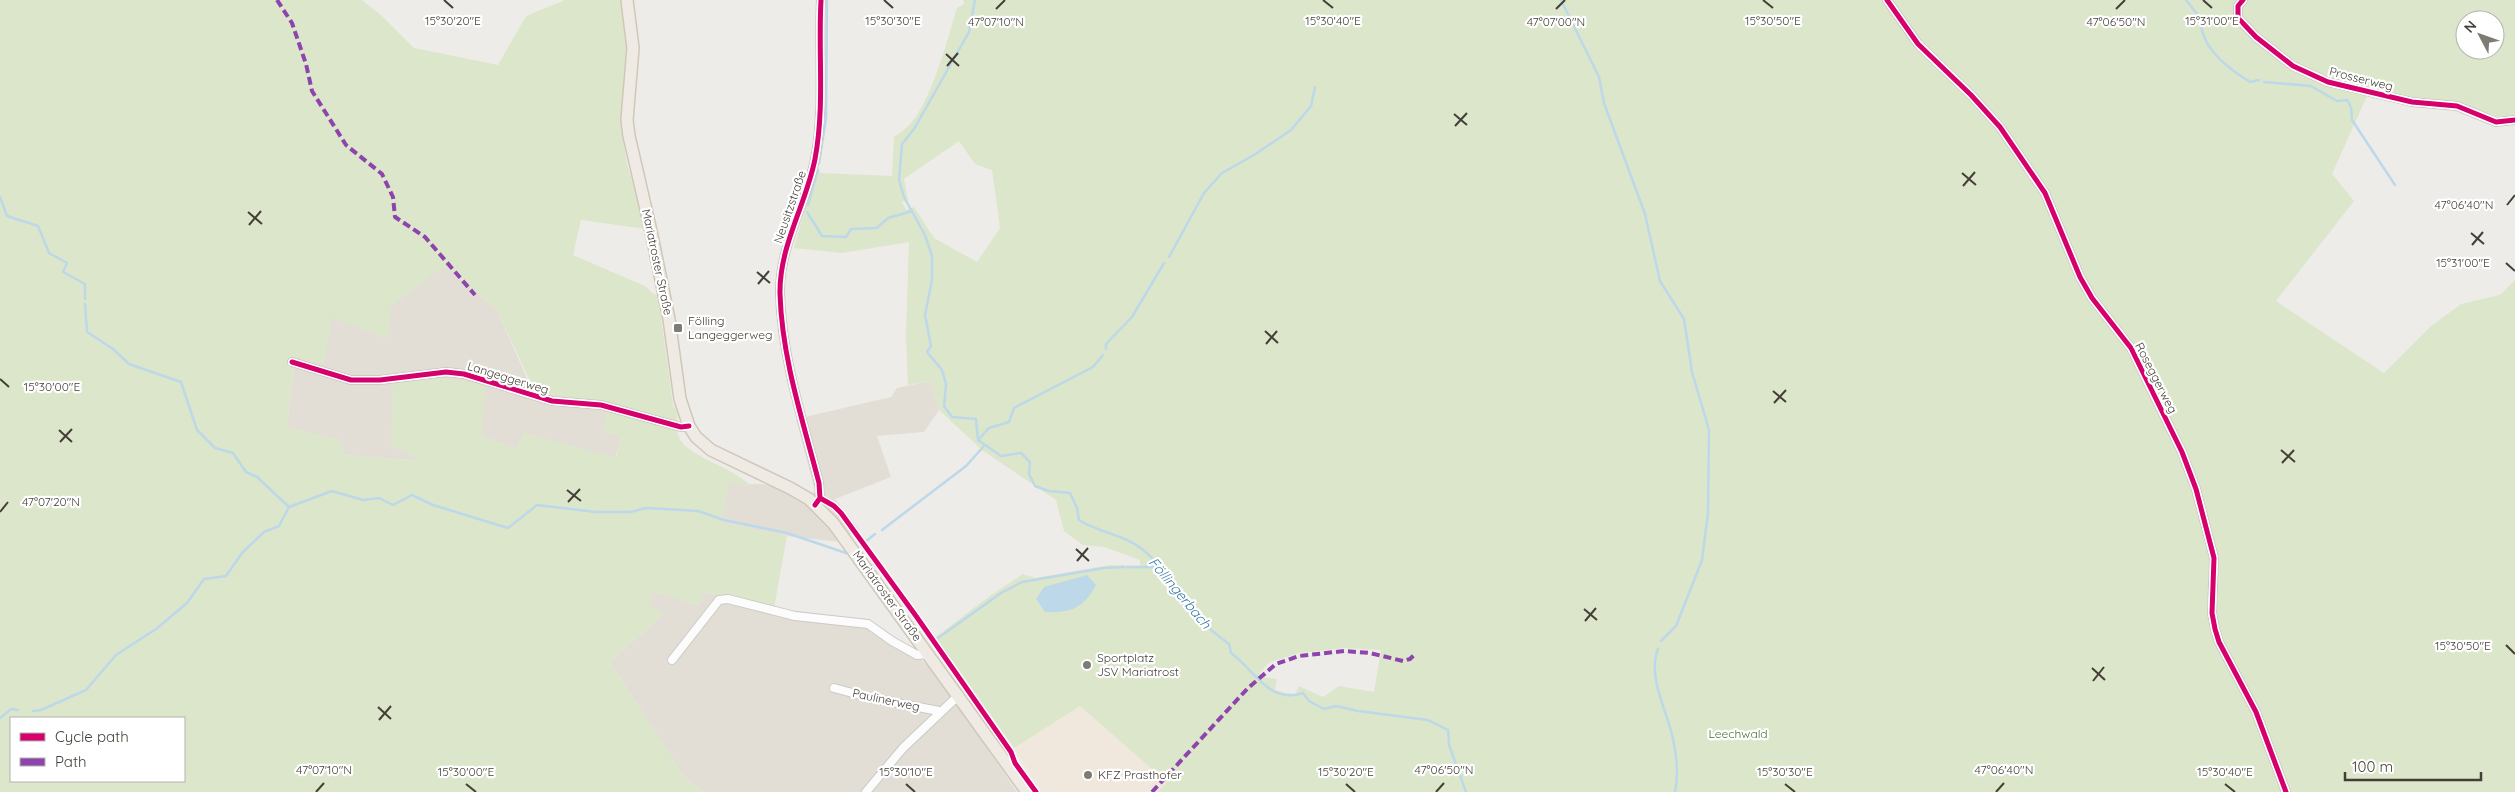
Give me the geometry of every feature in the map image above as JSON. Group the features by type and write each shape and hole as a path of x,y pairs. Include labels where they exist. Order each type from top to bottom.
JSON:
{"main road":[{"name":"Mariatroster Straße","path":"627,0 633,48 627,120 628,136 669,319 680,399 689,426 696,437 711,450 790,488 815,505 848,542 959,694 1027,792"}],"street":[{"name":"Neusitzstraße","path":"815,505 820,498 819,483 789,367 780,293 785,252 807,190 817,145 821,116 821,0"},
{"name":"Roseggerweg","path":"1887,0 1918,44 1971,95 2000,127 2045,193 2088,291 2131,348 2182,452 2196,490 2214,558 2212,613 2215,629 2219,642 2256,712 2286,792"},
{"name":"Prosserweg","path":"2243,0 2238,6 2238,18 2256,37 2293,66 2328,82 2412,102 2457,106 2496,122 2515,120"},
{"name":"Langeggerweg","path":"292,362 351,380 380,380 446,372 464,374 552,401 601,405 681,427 689,426"},
{"name":"Mariatroster Straße","path":"672,660 719,600 728,599 795,616 868,624 892,641 917,655 928,654"},
{"name":"Paulinerweg","path":"834,688 871,698 939,711"},
{"name":"Paulinerweg","path":"866,792 903,748 939,711 959,694"}],"shaded area":[{"path":"444,265 497,310 530,385 560,399 609,403 621,437 615,459 525,433 516,449 482,436 425,461 344,455 287,427 295,357 332,317 391,306"},
{"path":"931,381 939,410 924,432 877,436 891,477 835,499 859,529 840,542 787,536 721,522 729,481 747,486 749,484 797,485 811,495 815,491 796,419 891,397 897,388"},
{"path":"653,591 699,605 703,593 717,594 774,608 869,620 910,649 936,674 1017,792 704,792 684,777 610,662 663,614 649,605"},
{"path":"1080,706 1167,782 1158,792 1042,792 1014,748"}],"green space":[{"path":"0,0 362,0 382,16 414,48 498,65 526,16 565,0 623,0 627,42 621,127 627,164 646,229 581,220 573,255 647,287 658,296 673,405 676,409 678,432 681,441 686,447 742,478 749,484 747,486 729,482 721,522 787,536 774,608 717,594 703,593 700,605 653,592 649,605 664,613 610,662 684,777 704,792 0,792","holes":["445,266 497,310 535,392 560,399 609,403 603,432 621,437 616,458 525,433 516,449 482,436 485,385 437,377 393,382 391,445 423,461 345,455 340,440 287,427 295,357 324,364 332,317 388,339 391,306"]},
{"name":"Leechwald","path":"963,0 2515,0 2515,116 2496,116 2474,108 2458,110 2367,96 2332,174 2354,201 2276,301 2384,373 2431,326 2461,304 2500,295 2515,280 2515,792 1158,792 1167,782 1080,706 1014,748 939,642 933,639 991,595 1023,574 1035,578 1110,565 1140,566 1140,560 1104,547 1083,545 1064,531 1056,500 982,450 939,410 931,381 908,385 906,335 909,242 842,253 794,248 816,169 821,173 892,176 894,137 910,124 920,111 939,67 957,8 964,4","holes":["959,141 975,164 992,170 1000,228 977,262 934,238 914,207 906,210 902,202 908,200 904,179","1345,648 1381,650 1374,692 1339,686 1323,697 1299,686 1295,695 1275,690 1277,679 1262,677 1259,673 1270,662 1300,653"]}],"water":[{"path":"1087,575 1096,585 1086,599 1075,608 1062,612 1045,612 1036,599 1044,587"}],"waterway":[{"path":"819,163 826,118 827,0"},
{"name":"Föllingerbach","path":"975,0 969,32 914,129 902,144 899,180 904,197 925,235 932,256 932,280 925,315 931,346 927,352 942,370 946,384 944,406 952,417 976,419 978,440 1001,456 1021,453 1030,462 1029,474 1035,486 1049,491 1070,493 1077,508 1079,520 1127,540 1148,554 1159,566 1192,613 1229,644 1231,653 1271,690 1291,695 1303,693 1309,701 1324,709 1336,706 1358,711 1428,720 1448,730 1449,745 1466,792"},
{"path":"1561,0 1599,77 1604,103 1645,214 1660,281 1684,319 1692,372 1709,430 1708,513 1702,560 1676,626 1661,641"},
{"path":"2186,0 2201,19 2205,38 2217,56 2250,82 2259,80"},
{"path":"2264,82 2311,86 2337,101 2347,100 2351,107 2352,120 2395,185"},
{"path":"1169,257 1204,193 1222,173 1254,155 1291,130 1311,106 1315,87"},
{"path":"808,205 818,170"},
{"path":"0,197 7,216 38,226 49,253 67,263 63,272 85,284 85,299"},
{"path":"807,212 822,236 846,237 851,229 877,228 888,218 912,211"},
{"path":"1106,349 1106,344 1132,317 1164,263"},
{"path":"85,304 87,332 113,349 129,364 181,382 197,430 215,448 233,453 246,472 257,477 289,507"},
{"path":"978,440 989,428 1009,422 1014,408 1093,367 1103,355"},
{"path":"882,530 966,466 984,446"},
{"path":"33,711 41,710 86,690 116,655 156,629 187,603 204,579 226,576 242,553 264,532 279,526 289,507 332,491 363,500 379,498 393,505 412,495 433,505 508,528 537,505 596,512 630,512 646,508 698,511 724,520 787,533 846,553"},
{"path":"865,542 875,534"},
{"path":"938,638 1001,593 1022,582 1104,568 1124,567"},
{"path":"1127,567 1158,567"},
{"path":"1658,649 1655,660 1656,682 1676,752 1675,792"},
{"path":"0,718 11,709 18,710"}],"marked path":[{"path":"277,0 292,23 306,64 312,91 346,145 382,174 393,197 395,217 425,237 475,295"},
{"path":"1152,792 1248,688 1276,664 1299,656 1344,651 1370,653 1403,661 1410,659 1415,654"}],"cycle path":[{"path":"815,505 820,498 819,483 789,366 780,294 781,276 788,242 811,176 818,139 821,99 821,0"},
{"path":"1887,0 1918,44 1971,95 2000,127 2045,193 2080,277 2092,298 2131,348 2182,452 2196,489 2214,558 2212,613 2215,629 2219,642 2256,712 2286,792"},
{"path":"2243,0 2238,6 2238,18 2256,37 2293,66 2328,82 2412,102 2457,106 2496,122 2515,120"},
{"path":"292,362 351,380 380,380 446,372 464,374 552,401 601,405 681,427 689,426"},
{"path":"820,498 834,506 841,513 916,616 1011,752 1015,763 1036,792"}],"place":[{"name":"Fölling Langeggerweg","path":"678,328"},
{"name":"Sportplatz JSV Mariatrost","path":"1087,665"},
{"name":"KFZ Prasthofer","path":"1088,775"}]}
